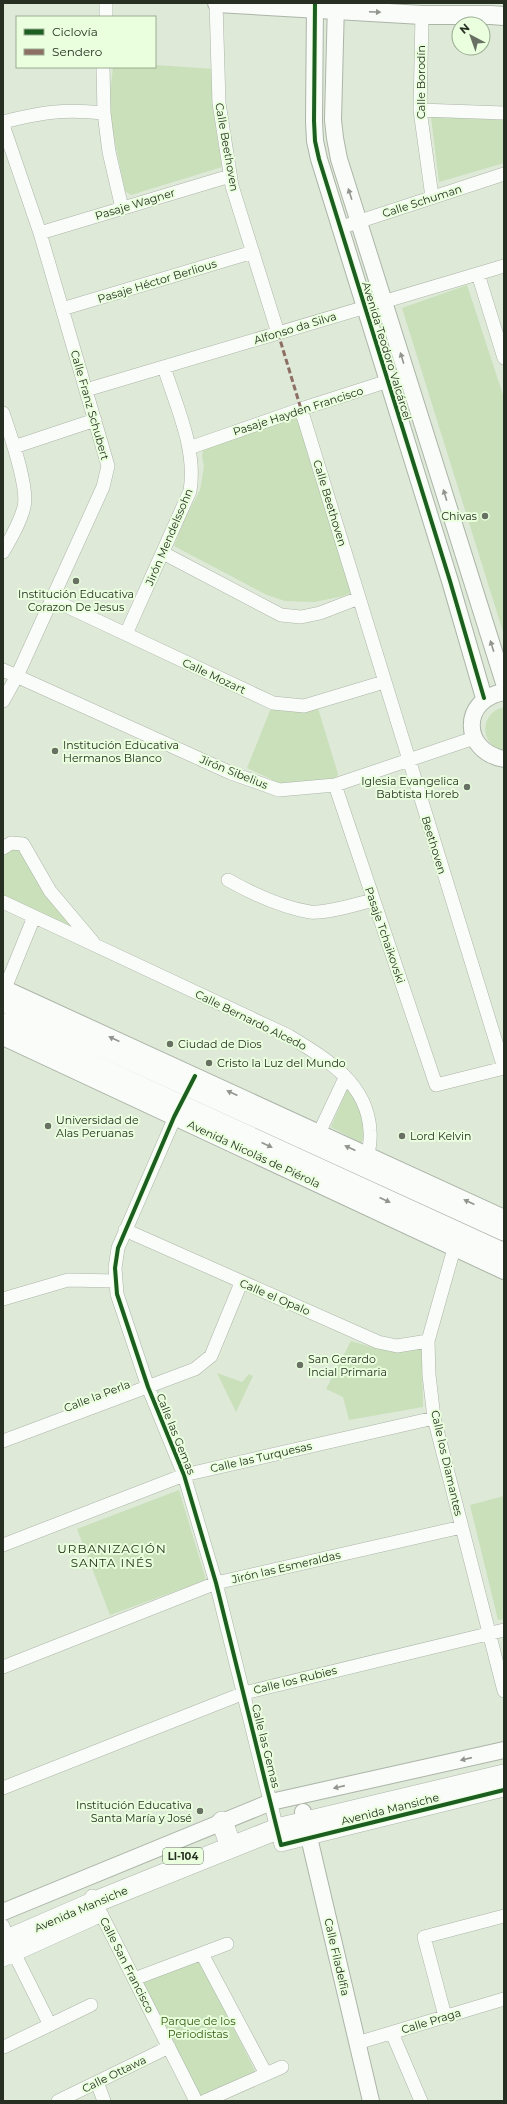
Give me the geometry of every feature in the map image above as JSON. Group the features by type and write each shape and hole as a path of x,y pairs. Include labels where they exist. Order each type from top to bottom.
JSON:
{"highway":[{"path":"4,993 504,1230"},
{"name":"Avenida Nicolás de Piérola","path":"3,1024 77,1064 456,1240 504,1254"},
{"name":"Avenida Mansiche","path":"306,1824 504,1764"},
{"name":"Avenida Mansiche","path":"96,1903 225,1830 276,1824 306,1824 411,1805 504,1775"},
{"name":"Avenida Mansiche","path":"5,1936 96,1903 276,1824"}],"main road":[{"path":"217,3 336,6 422,15 504,16"}],"street":[{"path":"106,3 106,16"},
{"name":"Calle Beethoven","path":"217,3 219,103 230,176 278,333"},
{"name":"Avenida Teodoro Valcárcel","path":"315,6 315,141 339,228 450,581 484,698"},
{"name":"Avenida Teodoro Valcárcel","path":"336,6 333,120 334,138 504,683"},
{"name":"Calle Borodín","path":"422,15 420,110 432,197"},
{"path":"103,68 104,113 108,152 122,208"},
{"path":"3,122 43,112 72,110 104,113"},
{"path":"420,110 504,113"},
{"name":"Calle Franz Schubert","path":"3,125 40,233 108,466 103,487 17,676 3,702"},
{"name":"Calle Schuman","path":"339,228 504,174"},
{"name":"Pasaje Wagner","path":"40,233 230,176"},
{"name":"Pasaje Héctor Berlious","path":"62,309 253,252"},
{"name":"Alfonso da Silva","path":"86,390 504,266"},
{"path":"478,274 504,358"},
{"name":"Jirón Mendelssohn","path":"126,634 190,491 192,478 189,448 164,367"},
{"name":"Pasaje Hayden Francisco","path":"189,448 301,408 407,375"},
{"name":"Calle Beethoven","path":"301,408 359,598"},
{"path":"3,413 14,448 23,486 25,505 20,520 3,552"},
{"path":"14,448 95,420"},
{"path":"163,552 281,615 301,617 320,613 359,598"},
{"path":"450,581 470,574"},
{"name":"Beethoven","path":"359,598 504,1068"},
{"name":"Calle Mozart","path":"51,599 273,703 304,706 384,682"},
{"name":"Jirón Sibelius","path":"3,670 231,773 280,790 335,785 474,738"},
{"path":"504,692 494,693 484,698 473,716 472,727 474,738 486,753 504,759"},
{"name":"Pasaje Tchaikovski","path":"335,785 436,1085 504,1068"},
{"name":"Calle Bernardo Alcedo","path":"3,848 11,843 23,844 50,891 95,945"},
{"path":"228,880 260,898 311,912 343,908 373,900"},
{"name":"Calle Bernardo Alcedo","path":"3,902 289,1036 327,1060 359,1092 368,1118 370,1132 368,1156"},
{"path":"4,993 34,916"},
{"name":"Avenida Nicolás de Piérola","path":"3,1037 77,1064"},
{"path":"319,1133 346,1078"},
{"path":"192,1081 319,1133 504,1218"},
{"name":"Calle las Gemas","path":"192,1081 177,1111 118,1248 115,1268 117,1294 148,1387 184,1475 216,1583 276,1824"},
{"name":"Calle el Opalo","path":"125,1230 241,1283 378,1342 397,1346 428,1341"},
{"name":"Avenida Nicolás de Piérola","path":"456,1240 504,1271"},
{"name":"Calle los Diamantes","path":"456,1240 428,1341 429,1375 434,1418 491,1633 504,1691"},
{"path":"3,1299 68,1280 116,1281"},
{"name":"Calle la Perla","path":"3,1441 195,1369 211,1356 241,1283"},
{"name":"Calle las Turquesas","path":"3,1545 184,1475 434,1418"},
{"name":"Jirón las Esmeraldas","path":"3,1667 216,1583 462,1527"},
{"name":"Calle los Rubies","path":"3,1788 244,1693 504,1630"},
{"name":"Avenida Mansiche","path":"276,1824 504,1750"},
{"name":"Avenida Mansiche","path":"411,1805 504,1790"},
{"name":"Calle Filadelfia","path":"306,1824 371,2101"},
{"name":"Avenida Mansiche","path":"5,1936 225,1830"},
{"path":"50,2025 5,1936 96,1903"},
{"name":"Calle San Francisco","path":"96,1903 196,2101"},
{"path":"445,2016 424,1937 504,1916"},
{"path":"134,1979 227,1944"},
{"path":"202,1954 266,2074"},
{"name":"Calle Praga","path":"357,2043 504,1998"},
{"path":"4,2047 92,2005"},
{"path":"392,2033 421,2101"},
{"name":"Calle Ottawa","path":"58,2101 169,2047"},
{"path":"205,2101 282,2067"},
{"path":"97,2082 104,2101"}],"green space":[{"path":"156,65 215,69 219,103 215,123 222,167 131,195 125,191 112,128 109,104 113,68 156,68"},
{"path":"431,117 504,120 504,163 439,182"},
{"name":"Chivas","path":"467,285 504,398 504,635 402,308"},
{"path":"300,417 352,592 344,596 314,602 285,601 267,595 174,546 184,520 200,490 204,466 202,456 204,446"},
{"path":"273,703 317,705 338,774 335,785 279,790 271,779 247,768"},
{"path":"504,707 504,751 496,748 490,742 486,736 485,729 486,722 490,716 496,710"},
{"path":"17,844 81,932 3,898 3,857 10,848"},
{"path":"347,1089 353,1089 367,1131 361,1143 331,1127"},
{"path":"351,1341 378,1349 422,1350 423,1407 349,1420 343,1397 326,1389"},
{"path":"217,1373 242,1382 249,1374 253,1376 236,1412"},
{"path":"179,1490 206,1580 110,1615 77,1529"},
{"path":"504,1496 504,1619 498,1620 470,1505"},
{"name":"Parque de los Periodistas","path":"199,1958 255,2071 197,2098 141,1982"}],"marked path":[{"path":"278,333 301,409"}],"cycle path":[{"path":"315,3 314,121 315,141 319,159 450,581 484,698"},
{"path":"195,1076 174,1117 118,1248 115,1268 117,1294 148,1387 184,1475 216,1583 281,1845 504,1790"}],"place":[{"name":"Chivas","path":"485,516"},
{"name":"Institución Educativa Corazon De Jesus","path":"76,581"},
{"name":"Institución Educativa Hermanos Blanco","path":"55,751"},
{"name":"Iglesia Evangelica Babtista Horeb","path":"467,787"},
{"name":"Ciudad de Dios","path":"170,1044"},
{"name":"Cristo la Luz del Mundo","path":"209,1063"},
{"name":"Universidad de Alas Peruanas","path":"48,1126"},
{"name":"Lord Kelvin","path":"402,1136"},
{"name":"San Gerardo Incial Primaria","path":"300,1365"},
{"name":"Institución Educativa Santa María y José","path":"200,1811"}],"district":[{"name":"URBANIZACIÓN SANTA INÉS","path":"112,1555"}]}
